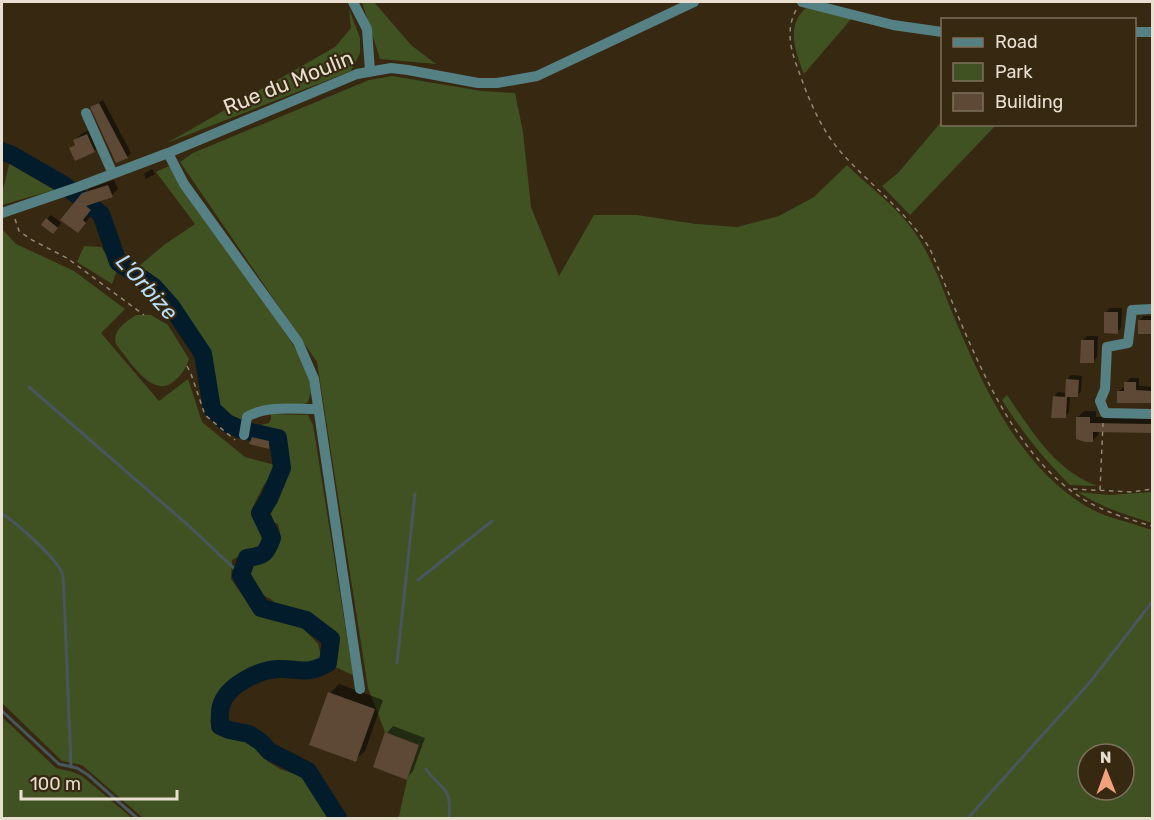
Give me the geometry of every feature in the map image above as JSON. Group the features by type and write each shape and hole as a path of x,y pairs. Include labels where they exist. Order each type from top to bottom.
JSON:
{"street":[{"path":"353,2 367,29 370,71"},
{"name":"Rue du Moulin","path":"7,211 60,194 168,153 330,84 370,71 391,68 478,82 497,83 519,80 537,76 694,2"},
{"path":"799,5 941,32"},
{"path":"1136,32 1152,32"},
{"path":"86,113 113,174"},
{"path":"168,153 184,184 298,342 314,379 360,689"},
{"path":"1152,309 1132,310 1128,343 1107,347 1105,389 1100,401 1105,413 1152,414"},
{"path":"244,435 246,420 253,414 263,411 318,409"}],"path":[{"path":"799,5 789,27 789,40 819,120 840,151 895,205 923,238 933,256 969,343 999,404 1034,453 1070,489 1092,504 1152,526"},
{"path":"7,211 20,231 32,240 67,258 144,315"},
{"path":"187,366 205,415 230,437 236,440 244,435"},
{"path":"1100,491 1105,413"},
{"path":"1070,489 1132,492 1152,489"}],"green space":[{"path":"362,2 374,2 411,45 436,64 380,59"},
{"path":"806,8 852,18 804,74 796,49 794,31 800,15"},
{"path":"349,9 360,38 360,53 351,71 167,143 335,47 351,28"},
{"path":"392,76 482,91 515,93 523,132 531,207 559,276 594,215 637,215 696,224 737,227 779,216 814,197 847,165 892,206 922,243 980,375 1007,425 1023,448 1061,488 1084,505 1109,517 1152,530 1152,818 397,818 419,745 385,732 368,688 317,362 180,162 193,153 369,80"},
{"path":"941,122 941,126 995,126 910,215 882,186 898,173"},
{"path":"10,161 57,189 2,205 2,193"},
{"path":"169,166 290,340 308,371 311,392 308,402 300,406 245,413 239,422 228,418 218,405 209,354 163,288 139,266 164,245 195,224 156,172"},
{"path":"2,229 16,244 74,271 125,309 101,333 159,401 188,379 202,422 245,457 279,466 263,486 252,509 260,527 262,539 260,544 251,552 232,560 231,579 253,611 264,618 276,618 302,627 318,644 321,655 319,661 310,668 274,665 244,675 219,691 210,722 224,735 249,739 267,761 280,769 309,779 336,818 143,818 82,765 62,761 2,703"},
{"path":"84,246 101,247 117,270 112,284 77,262"},
{"path":"136,315 151,315 168,325 189,359 181,375 165,386 157,385 141,375 116,344 118,331"},
{"path":"1007,395 1045,448 1068,470 1097,486 1070,485 1017,423 1002,400"},
{"path":"271,414 308,415 313,425 353,675 333,666 336,634 315,616 281,609 263,595 253,584 247,572 248,563 270,556 275,552 280,541 278,524 272,521 271,514 283,476 285,456 282,437 257,430 257,426 269,423"},
{"path":"1078,492 1110,495 1152,492 1152,523 1123,514"},
{"path":"2,717 56,768 82,776 132,818 2,818"}],"building":[{"path":"99,103 128,158 116,163 90,107"},
{"path":"87,134 95,152 75,161 69,148 75,145 73,140"},
{"path":"108,185 113,197 86,206 91,210 83,220 86,223 78,233 60,220 82,193"},
{"path":"46,218 58,228 53,234 41,225"},
{"path":"1104,312 1118,312 1118,334 1104,333"},
{"path":"1138,320 1152,320 1152,334 1138,334"},
{"path":"1081,340 1094,340 1094,363 1080,363"},
{"path":"1066,379 1079,380 1078,397 1067,397 1066,418 1051,418 1053,396 1065,397"},
{"path":"1124,382 1136,382 1136,390 1152,391 1152,403 1117,403 1117,391 1124,391"},
{"path":"1076,417 1090,417 1090,423 1152,424 1152,433 1093,432 1093,442 1085,442 1076,439"},
{"path":"252,437 269,441 269,449 249,444"},
{"path":"328,692 375,709 356,762 309,745"},
{"path":"385,732 419,745 407,780 373,767"}],"waterway":[{"name":"L'Orbize","path":"2,151 64,185 101,214 118,262 154,287 171,306 203,354 212,409 227,423 242,430 278,438 282,468 269,499 260,513 272,538 264,553 247,558 241,575 261,608 306,620 331,639 328,663 309,670 270,670 244,680 224,699 220,711 220,726 249,734 269,751 308,771 338,818"},
{"path":"29,387 189,526 241,575"},
{"path":"397,663 415,494"},
{"path":"2,514 26,532 58,566 63,575 71,767"},
{"path":"418,580 492,521"},
{"path":"968,818 1091,681 1152,602"},
{"path":"2,711 59,764 77,768 88,775 137,818"},
{"path":"426,769 447,794 450,807 449,818"}]}
